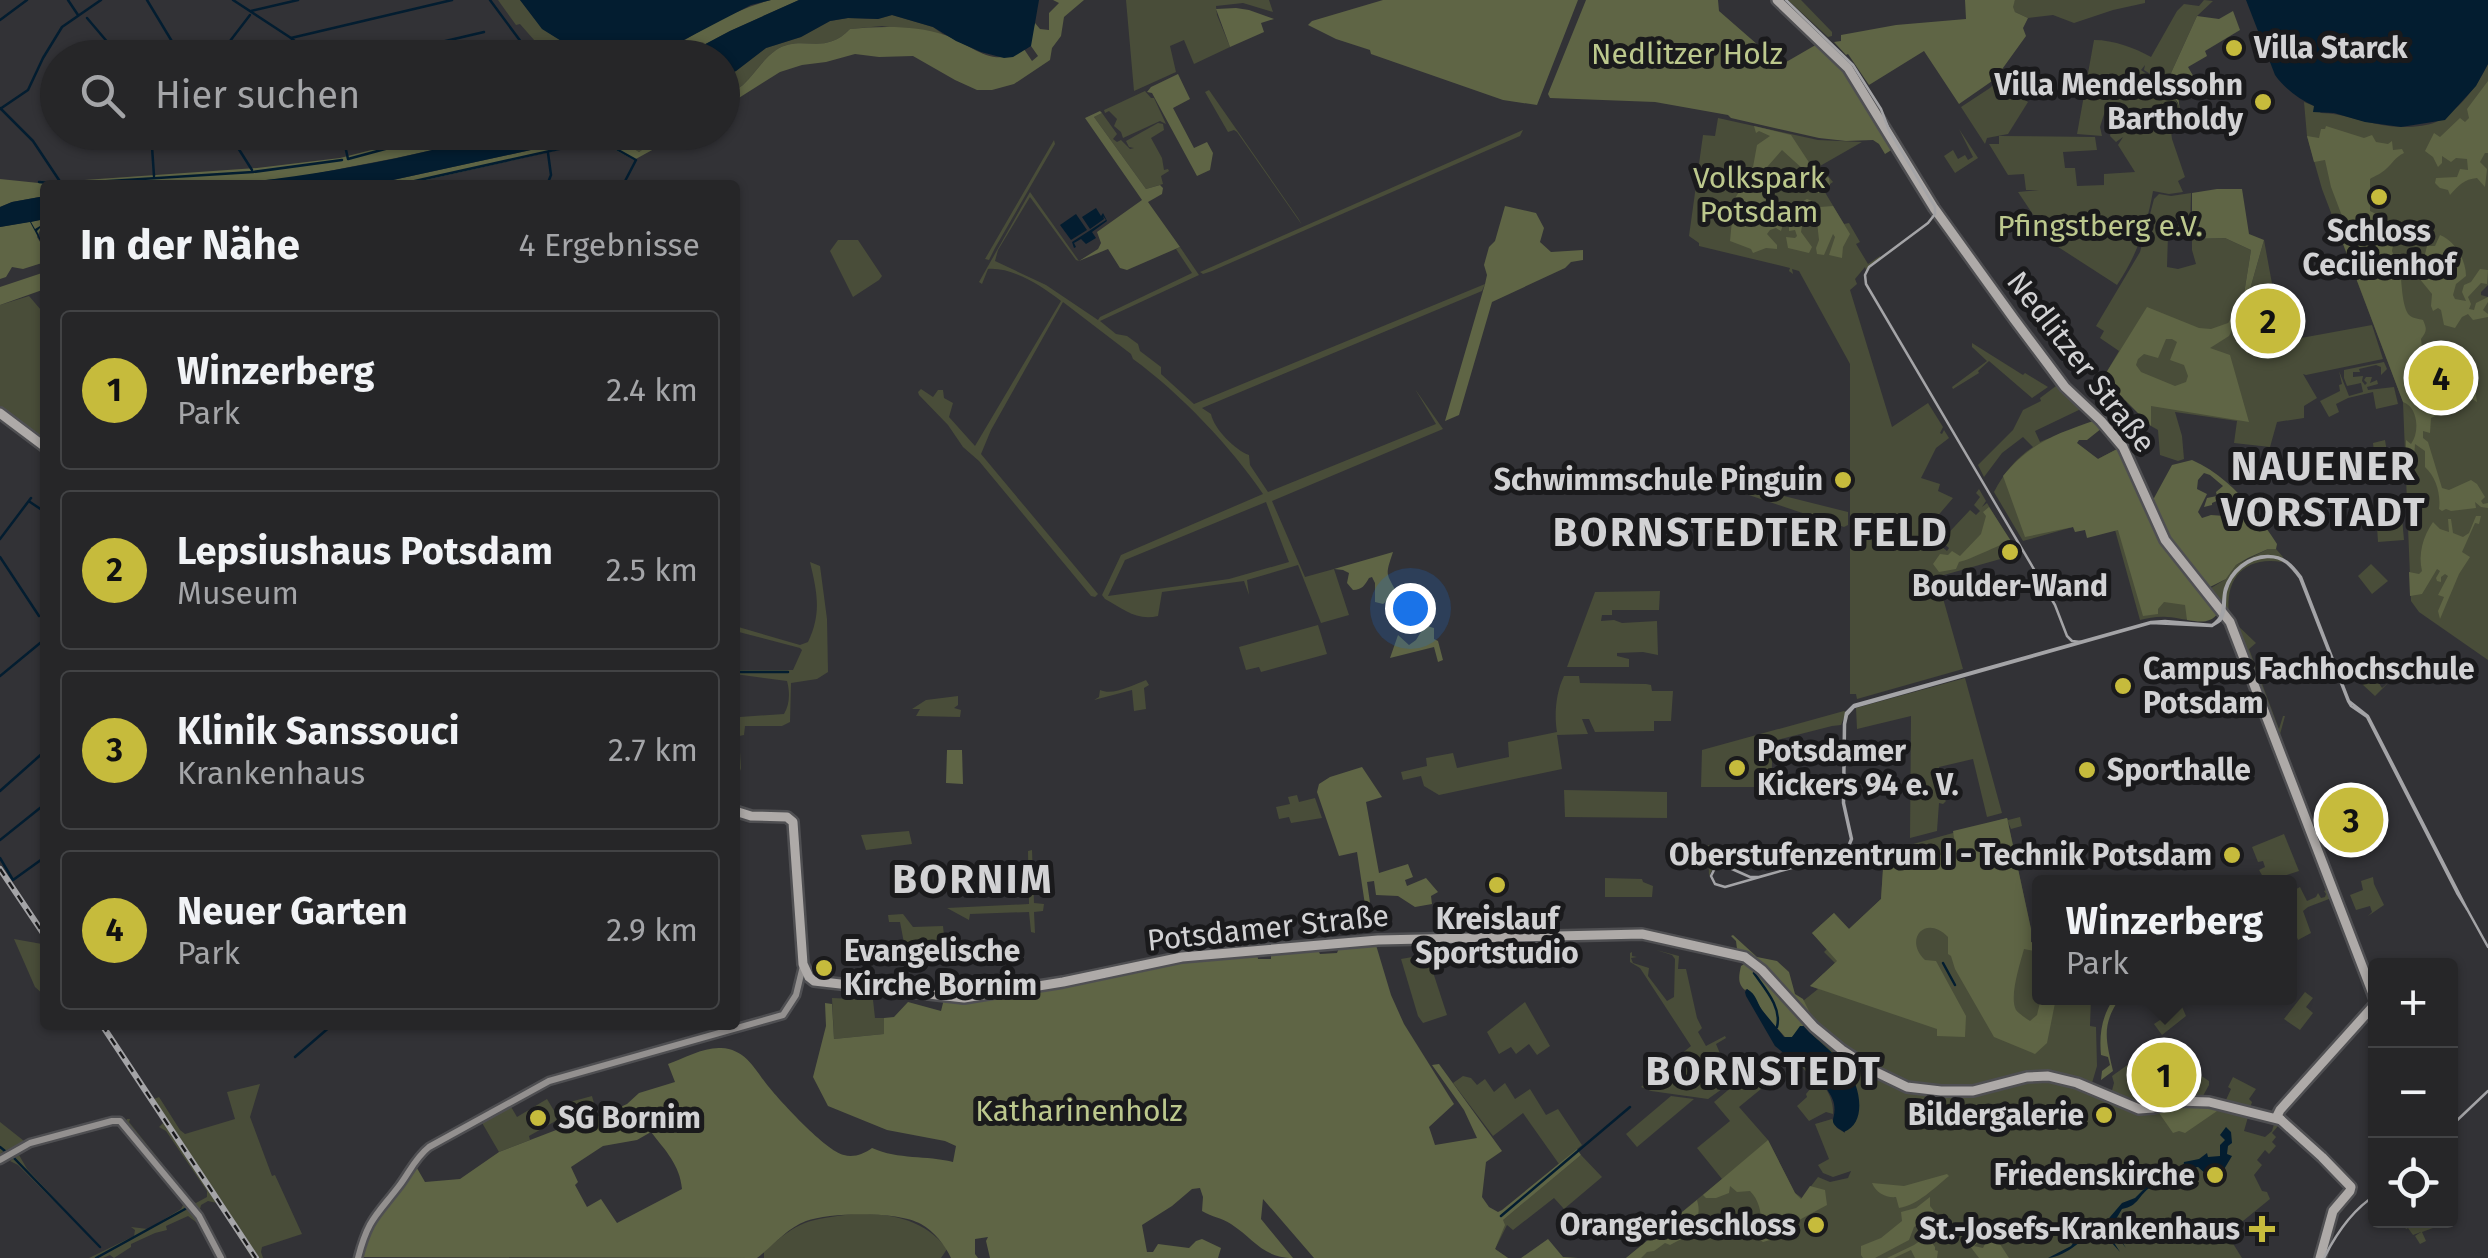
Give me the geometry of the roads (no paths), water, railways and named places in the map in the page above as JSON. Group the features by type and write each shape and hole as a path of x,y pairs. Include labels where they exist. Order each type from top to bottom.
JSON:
{"main road":[{"name":"Nedlitzer Straße","path":"1777,0 1848,68 1934,208 2014,319 2062,384 2123,448 2161,534 2228,618 2368,981"},
{"path":"0,413 40,443"},
{"path":"740,813 785,817 793,824 803,964 800,985 783,1015 740,1027"},
{"name":"Potsdamer Straße","path":"810,980 964,998 1174,958 1378,940 1642,934 1745,957 1842,1050 1907,1087 1966,1091 2027,1076 2048,1076 2064,1078 2139,1109 2200,1100 2280,1120"},
{"path":"800,985 810,980 803,964"},
{"path":"2320,1258 2332,1213 2351,1187 2277,1115 2368,1011"},
{"path":"358,1258 373,1217 424,1150 548,1081 730,1030"},
{"path":"0,1160 30,1143 120,1121 199,1216 220,1258"}],"water":[{"path":"520,0 771,0 751,5 684,40 560,40 542,29"},
{"path":"799,0 1039,0 1031,46 1004,58 981,52 933,27 892,15 830,21 801,37 766,48 740,68 740,40 713,40"},
{"path":"2246,0 2488,0 2488,64 2476,86 2445,120 2401,127 2313,112 2314,106 2275,75"},
{"path":"433,150 531,150 393,180 264,180 340,169"},
{"path":"40,197 40,220 31,222 35,229 40,226 40,241 30,222 0,227 0,207"},
{"path":"1096,208 1101,216 1103,213 1107,221 1092,232 1096,238 1086,244 1081,239 1074,243 1074,248 1072,242 1106,220 1103,216 1090,229 1082,217"},
{"path":"1076,214 1087,230 1071,240 1060,225"},
{"path":"1747,989 1784,1037 1792,1037 1804,1026 1846,1067 1859,1102 1852,1127 1844,1132 1835,1125 1834,1104 1822,1082 1775,1046 1746,996"},
{"path":"2226,1127 2232,1143 2227,1154 2232,1156 2223,1171 2216,1167 2208,1176 2198,1167 2183,1169 2184,1162 2207,1153 2208,1157 2220,1156 2220,1145 2225,1140 2220,1135"},
{"path":"2176,1169 2176,1173 2122,1209 2112,1226 2126,1248 2110,1228 2106,1230 2120,1252 2101,1231 2048,1258 2071,1246 2082,1231 2104,1224 2122,1203"}],"waterway":[{"path":"0,20 27,0"},
{"path":"68,0 78,15"},
{"path":"54,40 62,27 101,0"},
{"path":"147,0 171,40"},
{"path":"233,0 293,40"},
{"path":"251,11 298,0"},
{"path":"291,38 452,0"},
{"path":"490,0 520,40"},
{"path":"231,40 250,15"},
{"path":"87,18 106,40"},
{"path":"450,40 484,32"},
{"path":"0,109 28,90 40,64"},
{"path":"0,108 33,141 59,180"},
{"path":"152,150 154,176"},
{"path":"239,150 252,170"},
{"path":"346,150 348,159 381,150"},
{"path":"420,180 554,150"},
{"path":"618,150 636,160 626,180"},
{"path":"548,153 549,180"},
{"path":"126,180 253,172 342,160"},
{"path":"0,539 31,498"},
{"path":"30,502 40,509"},
{"path":"0,557 39,616"},
{"path":"0,676 40,643"},
{"path":"740,672 788,672"},
{"path":"0,791 40,755"},
{"path":"0,840 40,808"},
{"path":"0,858 13,880 40,861"},
{"path":"1943,963 1955,985"},
{"path":"1754,973 1775,1005 1777,1027"},
{"path":"295,1057 326,1030"},
{"path":"1501,1216 1630,1107"},
{"path":"0,1147 5,1151"},
{"path":"13,1157 100,1247"},
{"path":"96,1258 187,1208"}],"tram line":[{"path":"1786,0 1853,65 1935,207 1928,223 1869,267 1866,284 2055,605 2067,636 2081,642"},
{"path":"2467,909 2367,717 2348,701 2300,578 2286,563 2273,557 2253,560 2236,572 2228,584 2222,617 2212,626 2151,623 1854,707 1845,724 1844,803 1852,839 1847,851 1836,856 1759,877 1723,865 1715,868 1711,876 1715,884 1725,887 1840,854 1848,847 1851,839 1843,803 1844,724 1846,713 1854,705 2151,622 2212,625 2222,613 2225,589 2236,570 2247,561 2268,556 2279,558 2287,562 2301,577 2349,701 2368,716 2467,909"},
{"path":"2467,909 2488,947"},
{"path":"2458,1119 2488,1091"},
{"path":"2324,1258 2346,1223 2368,1201"}],"railway":[{"path":"0,869 40,929"},
{"path":"105,1030 256,1258"}],"place":[{"name":"Villa Starck","path":"2234,48"},
{"name":"Villa Mendelssohn Bartholdy","path":"2263,102"},
{"name":"Schloss Cecilienhof","path":"2379,197"},
{"name":"Lepsiushaus Potsdam","path":"2268,321"},
{"name":"Neuer Garten","path":"2441,378"},
{"name":"Schwimmschule Pinguin","path":"1843,480"},
{"name":"Boulder-Wand","path":"2010,552"},
{"name":"Campus Fachhochschule Potsdam","path":"2123,686"},
{"name":"Potsdamer Kickers 94 e. V.","path":"1737,768"},
{"name":"Sporthalle","path":"2087,770"},
{"name":"Klinik Sanssouci","path":"2351,820"},
{"name":"Oberstufenzentrum I - Technik Potsdam","path":"2232,855"},
{"name":"Kreislauf Sportstudio","path":"1497,885"},
{"name":"Evangelische Kirche Bornim","path":"824,968"},
{"name":"Winzerberg","path":"2164,1075"},
{"name":"Bildergalerie","path":"2104,1115"},
{"name":"SG Bornim","path":"538,1118"},
{"name":"Friedenskirche","path":"2215,1175"},
{"name":"Orangerieschloss","path":"1816,1225"},
{"name":"St.-Josefs-Krankenhaus","path":"2262,1229"}],"district":[{"name":"NAUENER VORSTADT","path":"2324,490"},
{"name":"BORNSTEDTER FELD","path":"1751,533"},
{"name":"BORNIM","path":"973,880"},
{"name":"BORNSTEDT","path":"1764,1072"}],"park label":[{"name":"Nedlitzer Holz","path":"1687,54"},
{"name":"Volkspark Potsdam","path":"1759,195"},
{"name":"Pfingstberg e.V.","path":"2100,226"},
{"name":"Katharinenholz","path":"1079,1111"}]}
